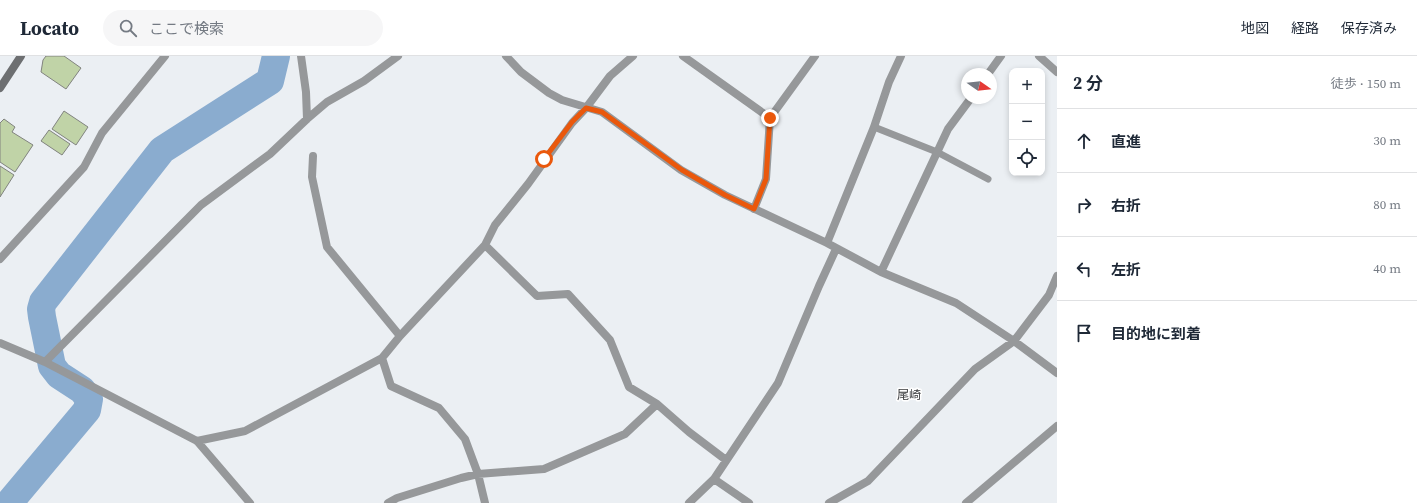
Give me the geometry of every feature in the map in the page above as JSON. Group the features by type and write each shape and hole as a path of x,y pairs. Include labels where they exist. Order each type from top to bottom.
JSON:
{"street":[{"path":"0,88 21,56"},
{"path":"0,259 84,167 102,133 165,56"},
{"path":"301,56 306,92 307,119"},
{"path":"45,362 201,205 270,154 327,102 364,81 398,56"},
{"path":"506,56 521,72 549,92 562,100 602,112 682,170 725,195 827,243 881,272 956,303 1014,341 1057,373"},
{"path":"197,440 245,431 382,358 400,336 485,245 495,225 528,184 572,122 586,108 610,76 633,56"},
{"path":"682,56 770,118"},
{"path":"754,209 766,179 770,118 815,56"},
{"path":"827,243 874,126 889,82 901,56"},
{"path":"992,68 1001,56"},
{"path":"1039,56 1057,72"},
{"path":"881,272 948,130 967,104"},
{"path":"313,156 312,177 327,247 400,336"},
{"path":"485,245 537,296 568,294 610,340 629,387 657,404 689,432 726,460"},
{"path":"689,502 714,479 778,383 836,249"},
{"path":"829,503 868,481 975,369 1014,341 1048,295 1057,276"},
{"path":"0,343 45,362 197,440 250,503"},
{"path":"382,358 391,386 439,408 465,439 478,474 485,503"},
{"path":"388,503 396,498 460,478 478,474 544,469 625,434 657,404"},
{"path":"966,503 1057,426"},
{"path":"714,479 749,503"}],"lane":[{"path":"874,126 937,152 988,179"}],"building":[{"path":"46,56 64,56 81,68 66,89 41,72 43,60"},
{"path":"64,111 88,127 76,145 52,129"},
{"path":"4,119 15,127 12,132 33,145 15,172 0,162 0,123"},
{"path":"49,130 70,144 62,155 41,141"},
{"path":"0,166 14,175 0,197"}],"waterway":[{"path":"9,503 87,410 89,399 82,390 59,375 52,366 42,317 41,309 43,302 162,150 270,81 276,56"}],"district":[{"name":"尾崎","path":"909,395"}],"route":[{"path":"544,159 572,122 586,108 602,112 682,170 725,195 754,209 766,179 770,118"}]}
